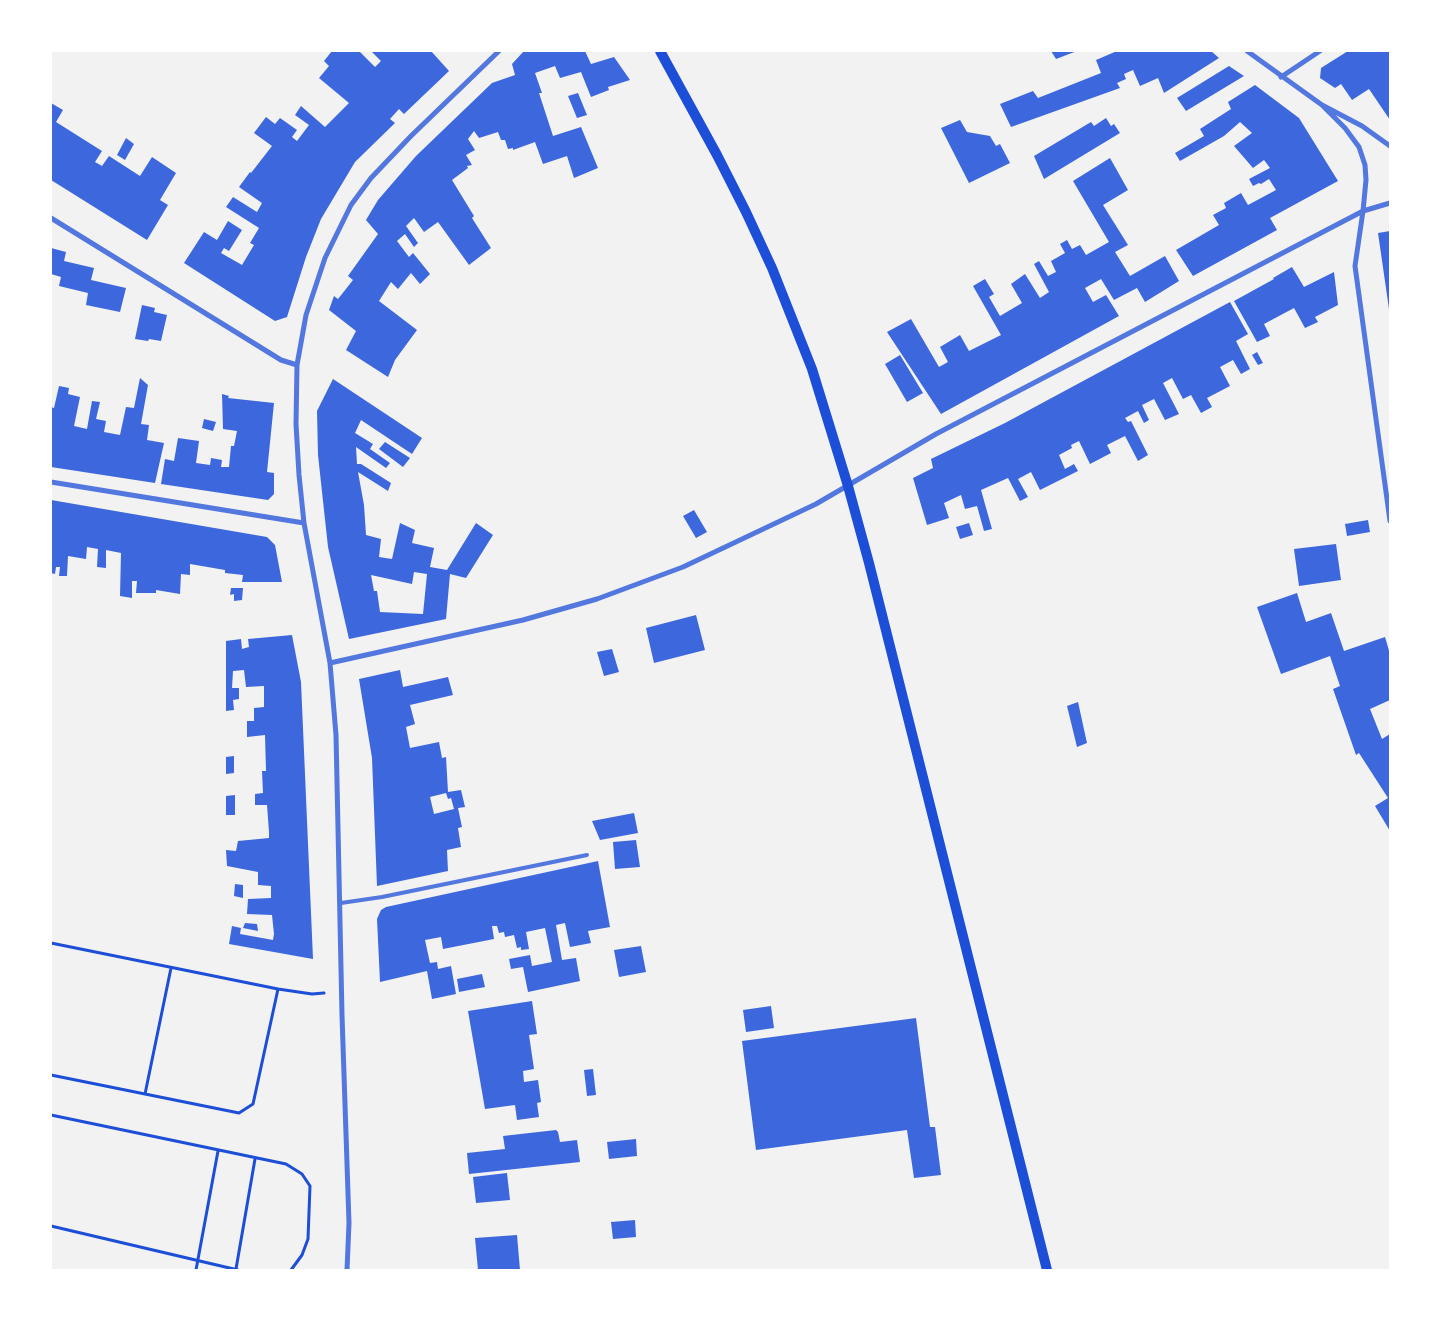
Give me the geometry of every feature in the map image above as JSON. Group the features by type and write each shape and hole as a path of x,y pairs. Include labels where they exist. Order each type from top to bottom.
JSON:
{"main road":[{"path":"660,51 717,155 772,268 812,369 848,486 929,796 1047,1270"}],"street":[{"path":"348,1270 349,1214 336,735 330,663 304,524 296,424 297,365 306,315 325,258 352,205 371,178 404,143 499,51"},
{"path":"1247,51 1322,106 1362,126 1390,146"},
{"path":"1280,77 1320,51"},
{"path":"1322,106 1345,128 1359,147 1365,165 1364,210 1355,266 1390,520"},
{"path":"330,663 523,620 597,600 692,563 808,508 936,434 1364,210 1390,203"},
{"path":"51,218 281,360 297,365"},
{"path":"51,482 304,524"}],"lane":[{"path":"341,903 382,897 587,854"}],"path":[{"path":"51,943 278,989 312,994"},
{"path":"144,1094 172,968"},
{"path":"51,1075 239,1113 254,1104 278,989"},
{"path":"51,1115 286,1164 302,1174 310,1186 308,1238 302,1255 292,1270"},
{"path":"196,1270 218,1151"},
{"path":"51,1226 236,1270 255,1159"}],"building":[{"path":"332,51 359,51 375,67 381,61 371,51 431,51 449,71 404,114 399,109 390,119 395,123 355,162 321,219 306,257 287,317 275,321 184,263 204,232 217,240 228,221 242,230 229,251 224,248 221,253 242,265 254,245 250,243 259,228 226,207 233,197 257,212 262,203 239,187 272,146 254,133 266,117 275,124 280,118 297,130 292,137 297,141 309,125 295,115 301,106 325,127 349,103 319,78 329,66 324,61"},
{"path":"524,51 585,51 591,64 614,57 630,80 608,87 609,90 591,97 581,72 560,78 555,66 535,73 542,93 539,93 553,136 581,127 598,168 574,178 567,156 543,164 535,142 513,150 513,148 508,149 505,140 501,140 498,132 479,138 474,131 468,139 475,150 466,155 472,165 467,166 468,168 452,180 474,216 472,218 491,248 469,265 438,222 424,232 414,218 406,226 418,243 414,247 405,234 397,241 409,257 413,253 430,274 420,284 411,273 398,289 391,282 379,301 417,330 395,360 388,377 346,350 356,331 329,310 334,296 338,299 353,280 348,276 378,234 366,220 378,200 416,156 492,83 515,75 512,64"},
{"path":"1051,51 1077,51 1056,59"},
{"path":"1117,51 1211,51 1219,58 1164,93 1158,78 1140,86 1133,70 1124,74 1126,79 1117,83 1120,88 1011,127 1000,104 1033,91 1038,98 1101,73 1096,60"},
{"path":"1348,51 1390,51 1390,120 1369,89 1352,100 1341,84 1335,88 1320,78 1321,68"},
{"path":"1229,66 1244,76 1186,111 1177,98"},
{"path":"1255,85 1299,118 1338,181 1270,218 1277,230 1193,276 1176,250 1219,225 1213,215 1226,208 1224,203 1241,193 1248,205 1276,190 1269,179 1253,186 1249,179 1270,168 1264,160 1253,168 1234,146 1252,133 1240,122 1224,136 1180,161 1175,153 1204,136 1200,129 1231,109 1228,102"},
{"path":"578,93 587,115 577,118 568,96"},
{"path":"51,103 63,110 56,122 102,151 95,162 102,166 109,156 140,176 152,157 176,173 160,200 168,205 147,240 51,180"},
{"path":"1106,118 1111,126 1114,124 1120,133 1044,179 1034,156 1091,122 1094,126"},
{"path":"960,120 967,132 990,136 996,146 1000,144 1010,163 969,183 941,128"},
{"path":"126,138 134,144 125,160 117,155"},
{"path":"1110,158 1128,190 1103,205 1128,245 1115,252 1130,276 1165,256 1179,281 1145,302 1137,288 1114,300 1101,279 1085,288 1093,302 1106,295 1119,316 941,414 887,332 911,319 939,367 948,362 940,347 960,335 969,351 1001,335 973,286 985,279 994,294 989,297 1000,316 1022,303 1011,284 1025,274 1040,298 1049,292 1034,264 1039,261 1048,276 1056,272 1051,261 1065,253 1060,244 1067,240 1072,249 1080,245 1086,255 1109,242 1073,181"},
{"path":"1390,231 1390,309 1389,309 1378,233"},
{"path":"51,248 66,252 64,261 94,268 91,280 126,288 120,312 86,305 88,293 59,286 61,277 51,274"},
{"path":"1292,267 1304,287 1334,272 1338,305 1315,317 1318,322 1305,328 1294,308 1264,324 1270,336 1257,342 1234,301"},
{"path":"1230,302 1248,334 1236,341 1250,369 1241,374 1233,360 1220,367 1230,386 1207,398 1212,407 1201,413 1191,395 1183,399 1172,378 1163,383 1179,414 1165,420 1154,399 1142,405 1149,420 1144,423 1138,411 1125,418 1128,422 1131,421 1148,455 1138,461 1125,436 1107,445 1111,453 1090,464 1079,441 1071,445 1072,448 1059,455 1065,469 1074,464 1078,471 1040,490 1031,472 1018,479 1028,497 1020,501 1008,478 981,490 992,529 984,531 977,506 965,509 961,495 944,503 949,518 927,525 913,478 933,468 931,459 1005,423"},
{"path":"142,305 155,308 154,312 167,315 161,341 135,339"},
{"path":"1257,352 1263,363 1258,365 1252,355"},
{"path":"900,355 923,393 907,402 885,364"},
{"path":"140,378 148,385 141,424 149,425 147,440 164,443 155,483 51,467 51,407 54,408 59,386 69,388 68,394 80,397 74,426 87,429 92,401 100,402 96,419 106,421 104,432 120,435 126,407 134,408"},
{"path":"333,379 422,438 412,454 361,420 355,433 373,444 370,449 390,463 386,468 356,447 357,464 361,464 391,483 388,491 358,472 364,505 366,535 381,539 379,557 392,559 400,523 415,530 412,543 434,548 430,567 447,570 476,523 493,535 466,578 450,574 446,619 349,639 328,547 318,455 317,411","holes":["414,572 427,574 423,614 380,612 377,591 374,591 371,575 412,584"]},
{"path":"222,394 229,396 228,398 274,403 267,472 274,473 274,494 268,500 161,484 165,459 174,461 178,438 199,441 196,463 210,465 211,458 222,460 221,467 229,467 231,446 234,446 237,431 223,429"},
{"path":"204,419 216,422 213,431 202,428"},
{"path":"385,442 410,458 403,467 379,449"},
{"path":"51,500 267,537 275,545 282,582 242,582 243,575 225,573 225,570 190,564 190,575 181,574 180,594 156,590 156,593 136,593 137,581 132,581 132,598 120,596 121,553 106,550 106,568 97,567 98,549 87,547 86,559 68,556 67,576 59,576 60,567 56,567 55,574 51,573"},
{"path":"694,510 707,532 696,538 683,516"},
{"path":"1368,520 1370,532 1347,536 1345,524"},
{"path":"969,523 973,535 960,539 956,527"},
{"path":"1336,544 1341,580 1299,586 1294,549"},
{"path":"231,588 243,588 242,600 234,601 234,594 230,595"},
{"path":"1297,593 1306,622 1331,613 1344,651 1385,637 1390,654 1390,700 1370,709 1382,739 1390,734 1390,831 1375,806 1388,798 1359,753 1356,755 1333,689 1340,686 1330,656 1281,674 1257,607"},
{"path":"696,615 705,650 654,663 646,628"},
{"path":"292,635 301,682 313,959 229,944 232,926 241,928 240,934 273,940 274,934 272,915 247,914 248,899 271,898 271,886 258,885 258,872 227,866 226,850 236,851 238,841 269,838 269,832 267,805 255,805 255,794 263,793 262,771 266,771 265,735 247,737 247,721 254,721 254,708 264,707 264,686 246,687 244,670 233,671 232,688 239,688 239,699 233,700 234,710 226,711 226,641 241,639 242,649 249,647 248,639"},
{"path":"612,649 619,672 604,676 597,652"},
{"path":"400,670 403,687 448,677 453,695 410,705 415,724 406,727 410,748 439,742 442,758 446,757 448,792 461,790 465,807 458,808 462,827 458,828 461,847 447,850 448,871 377,886 372,758 359,679","holes":["446,793 448,799 451,798 454,809 434,814 430,797"]},
{"path":"1078,702 1087,743 1077,747 1067,706"},
{"path":"234,756 234,773 226,774 226,757"},
{"path":"235,795 235,815 226,815 226,796"},
{"path":"634,813 638,833 600,840 592,821"},
{"path":"636,840 640,867 615,869 613,842"},
{"path":"598,861 610,927 588,931 591,943 570,947 565,923 556,925 562,960 576,958 580,981 528,992 523,967 511,969 509,959 530,955 532,966 552,962 545,928 526,932 529,949 521,950 521,947 517,948 514,935 505,937 504,932 499,933 497,926 492,926 494,939 443,949 441,937 425,940 430,963 437,962 438,969 451,966 456,994 432,999 427,971 380,982 377,919 381,910 386,907"},
{"path":"235,884 243,885 243,898 234,896"},
{"path":"245,923 257,924 258,931 243,928"},
{"path":"641,946 646,972 619,977 614,950"},
{"path":"482,974 485,987 459,992 457,979"},
{"path":"532,1001 537,1034 529,1035 534,1069 523,1071 524,1082 538,1080 541,1102 537,1103 539,1117 517,1120 515,1105 485,1109 468,1011"},
{"path":"771,1006 774,1028 746,1032 743,1010"},
{"path":"916,1018 930,1127 935,1127 941,1175 914,1178 907,1130 756,1150 742,1041"},
{"path":"593,1069 596,1095 587,1096 584,1070"},
{"path":"556,1130 560,1142 577,1140 580,1162 469,1174 467,1153 505,1149 503,1136"},
{"path":"636,1139 637,1156 609,1159 607,1142"},
{"path":"507,1173 510,1200 476,1203 473,1177"},
{"path":"635,1220 636,1237 613,1239 611,1222"},
{"path":"517,1235 520,1270 478,1270 475,1238"}]}
